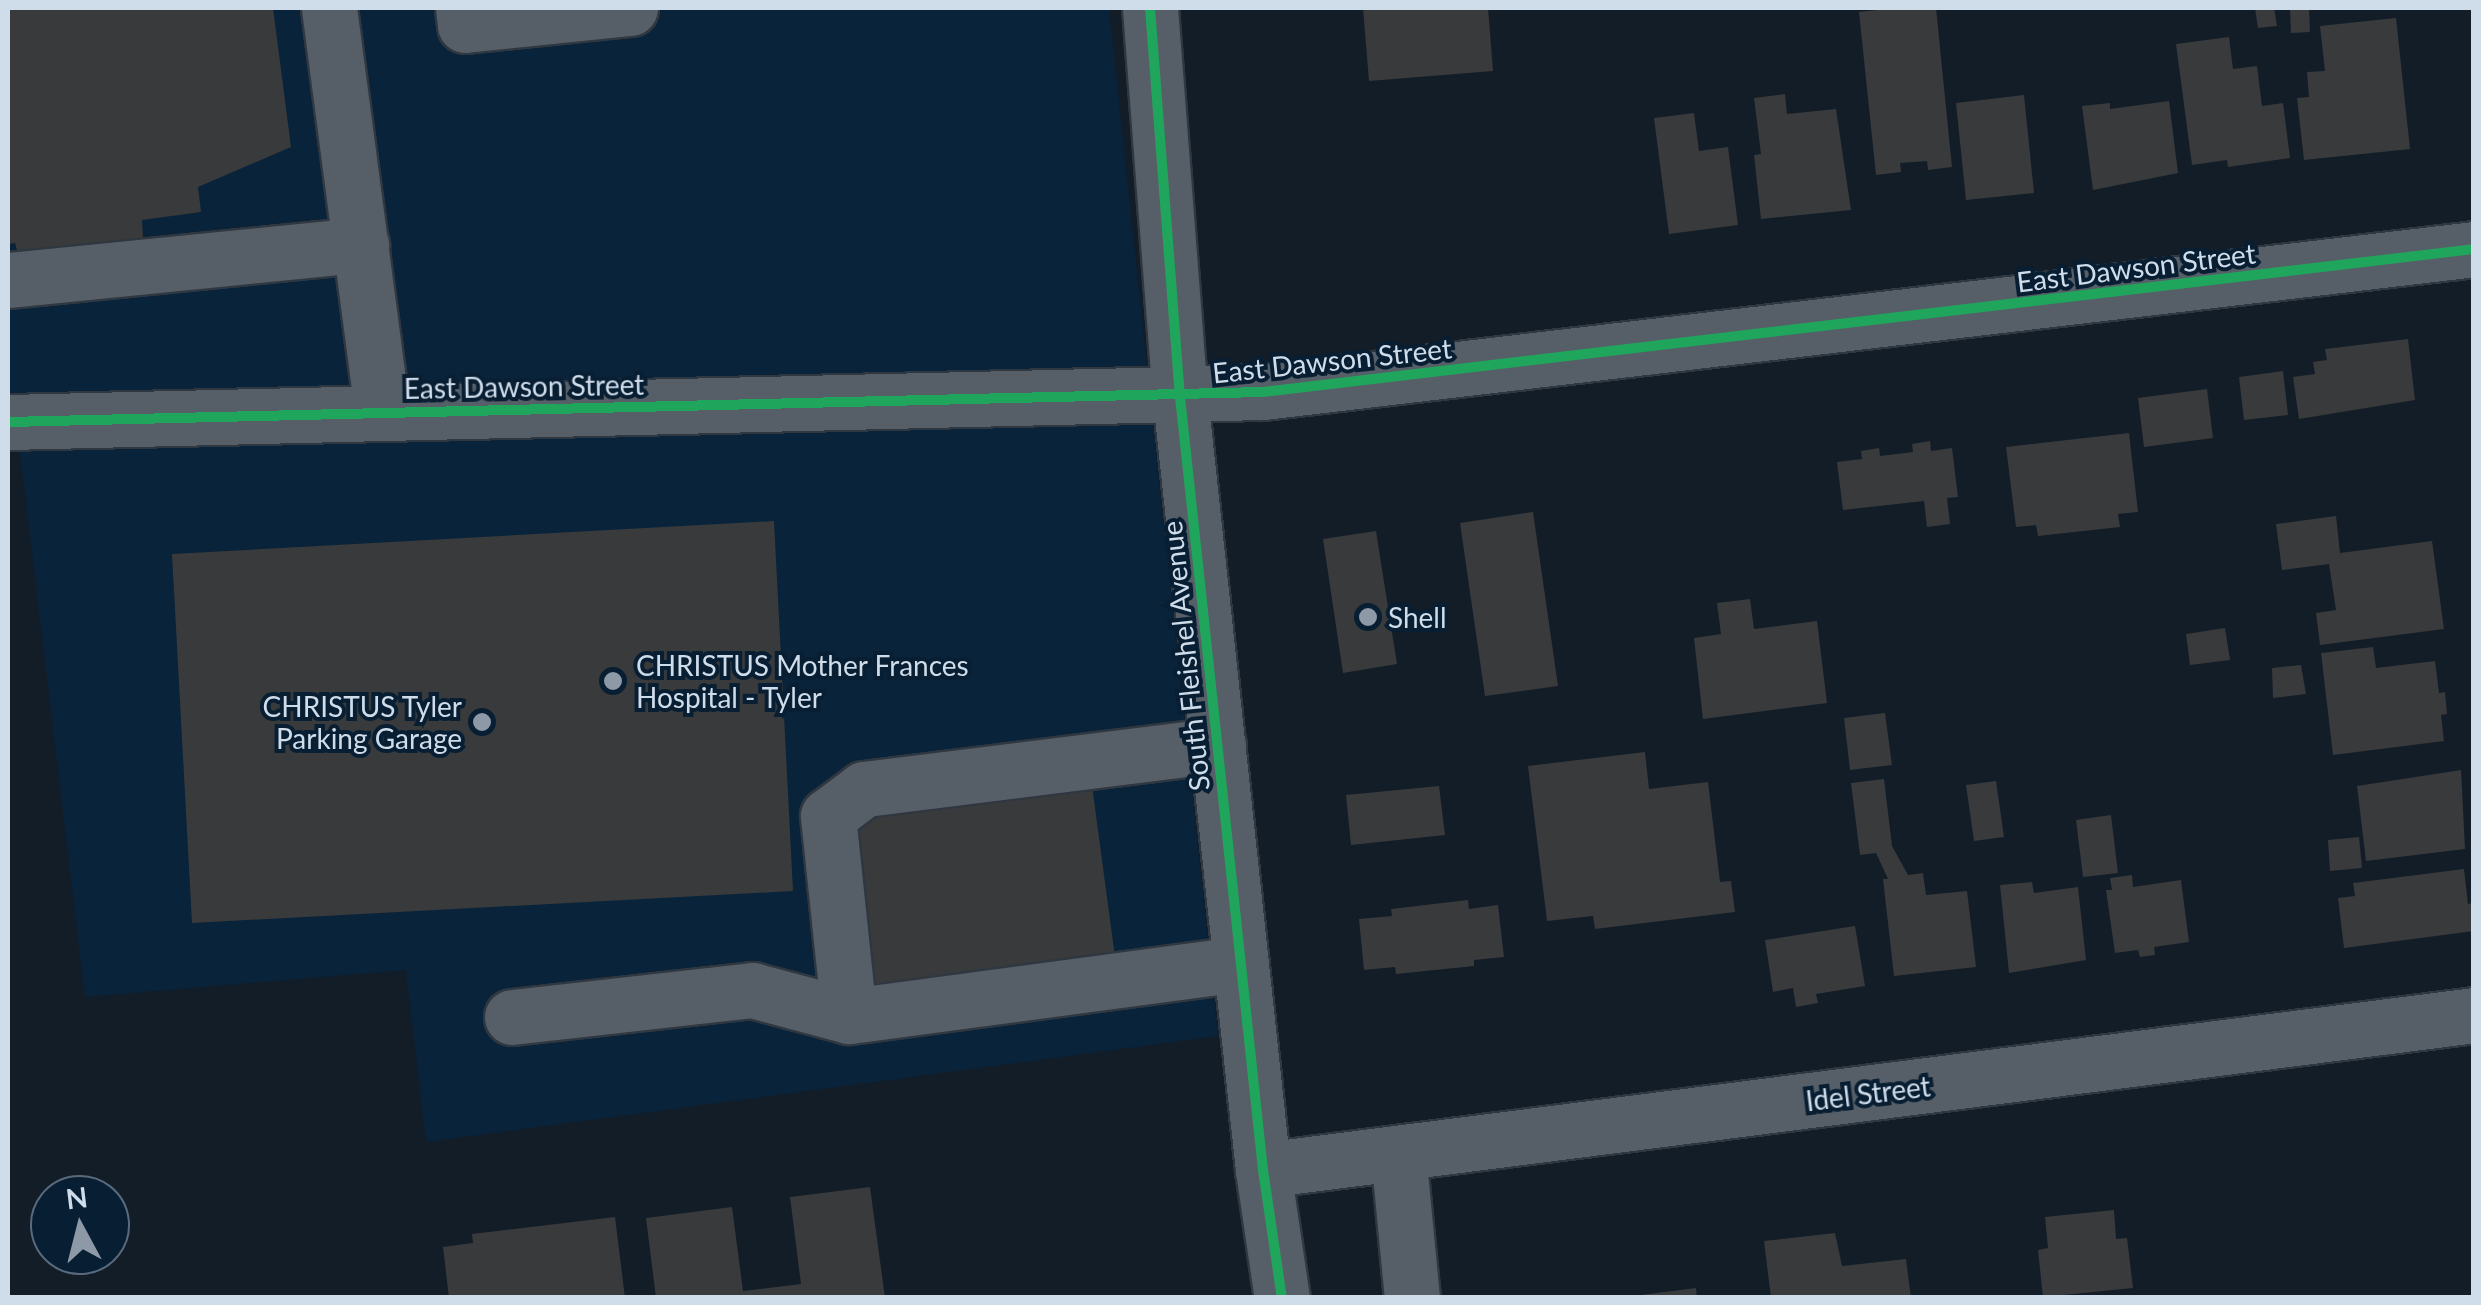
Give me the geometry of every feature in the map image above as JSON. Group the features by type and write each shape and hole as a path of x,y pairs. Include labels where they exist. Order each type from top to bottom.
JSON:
{"street":[{"path":"329,8 382,412"},
{"path":"463,8 465,25 630,8"},
{"name":"South Fleishel Avenue","path":"1150,8 1180,396 1263,1170 1282,1298"},
{"path":"8,280 360,246"},
{"name":"East Dawson Street","path":"8,422 1180,396 1327,386 2474,249"},
{"path":"849,1016 828,816 864,789 1218,745"},
{"path":"512,1017 752,990 849,1016 1241,964"},
{"name":"Idel Street","path":"1263,1170 2474,1015"},
{"path":"1398,1153 1412,1298"}],"shaded area":[{"name":"CHRISTUS Mother Frances Hospital - Tyler","path":"8,8 1109,8 1218,1036 426,1142 406,970 85,997 13,393 8,392"}],"building":[{"path":"8,8 273,8 291,147 198,187 201,212 142,220 144,254 22,268 15,243 8,244"},
{"path":"1363,8 1488,8 1493,71 1369,81"},
{"path":"1936,8 1952,167 1928,170 1927,161 1900,163 1901,172 1876,175 1859,12"},
{"path":"2255,8 2274,8 2277,26 2258,28"},
{"path":"2290,8 2309,8 2310,32 2291,33"},
{"path":"2396,18 2410,149 2304,160 2297,98 2309,97 2307,72 2325,71 2320,26"},
{"path":"2229,37 2233,69 2257,66 2262,106 2283,103 2290,158 2228,167 2227,160 2192,165 2176,44"},
{"path":"1785,94 1787,114 1836,109 1851,210 1761,219 1754,155 1761,154 1754,98"},
{"path":"2024,95 2034,193 1966,200 1956,103"},
{"path":"2169,101 2178,173 2093,190 2082,106 2110,103 2110,109"},
{"path":"1694,113 1699,151 1728,147 1738,225 1669,234 1654,118"},
{"path":"2408,339 2415,400 2299,419 2293,377 2315,374 2313,362 2327,360 2325,349"},
{"path":"2283,371 2288,415 2244,420 2239,377"},
{"path":"2207,389 2213,438 2144,447 2138,398"},
{"path":"2129,433 2138,512 2118,514 2120,527 2038,536 2036,525 2016,527 2006,447"},
{"path":"1930,441 1931,451 1952,448 1958,497 1947,498 1950,524 1927,527 1924,501 1843,510 1837,462 1862,459 1861,451 1879,448 1880,456 1913,452 1912,444"},
{"path":"1533,512 1558,686 1485,696 1460,523"},
{"path":"2336,516 2340,553 2432,541 2444,629 2320,645 2316,613 2336,610 2329,564 2282,570 2276,524"},
{"name":"CHRISTUS Tyler Parking Garage","path":"774,521 793,891 192,923 172,554"},
{"path":"1376,531 1397,664 1343,673 1323,539"},
{"path":"1750,599 1754,629 1817,621 1827,703 1703,719 1694,638 1721,634 1717,603"},
{"path":"2225,628 2230,660 2190,665 2186,634"},
{"path":"2373,647 2376,668 2435,661 2439,693 2445,692 2447,714 2441,715 2444,741 2333,755 2321,653"},
{"path":"2301,665 2306,694 2273,698 2272,668"},
{"path":"1885,713 1892,765 1850,770 1844,718"},
{"path":"1645,752 1649,789 1708,782 1720,882 1731,881 1735,912 1595,929 1593,916 1547,921 1528,766"},
{"path":"2461,770 2465,849 2366,861 2357,786"},
{"path":"1091,778 1115,957 862,990 842,835 860,833 857,809"},
{"path":"1884,779 1892,846 1908,875 1923,873 1926,895 1967,891 1976,967 1894,976 1883,879 1888,879 1876,853 1860,855 1851,783"},
{"path":"1996,781 2004,837 1974,841 1966,785"},
{"path":"1439,786 1445,835 1351,845 1346,795"},
{"path":"2111,815 2118,873 2083,877 2076,820"},
{"path":"2359,837 2362,868 2330,871 2328,840"},
{"path":"2464,869 2468,904 2474,903 2474,931 2344,948 2338,898 2355,896 2353,883"},
{"path":"2132,875 2133,887 2181,880 2189,942 2154,947 2155,955 2140,957 2138,950 2115,953 2106,890 2112,890 2110,878"},
{"path":"2032,882 2034,893 2078,887 2086,960 2009,973 2000,885"},
{"path":"1468,900 1469,909 1498,905 1504,957 1474,960 1474,966 1396,974 1395,967 1364,970 1359,919 1392,916 1391,909"},
{"path":"1855,926 1865,986 1816,994 1818,1003 1796,1007 1793,988 1773,992 1765,940"},
{"path":"870,1187 885,1298 656,1298 646,1218 732,1207 743,1291 801,1284 790,1197"},
{"path":"2114,1210 2116,1239 2127,1238 2133,1288 2043,1297 2038,1250 2048,1248 2045,1217"},
{"path":"615,1217 625,1298 449,1298 443,1247 473,1243 472,1234"},
{"path":"1835,1233 1842,1266 1906,1259 1911,1298 1771,1298 1764,1241"},
{"path":"1696,1288 1697,1298 1641,1295"}],"cycle path":[{"path":"1150,8 1180,397 1263,1170 1282,1298"},
{"path":"8,422 1263,392 2474,249"}],"place":[{"name":"Shell","path":"1368,617"},
{"name":"CHRISTUS Mother Frances Hospital - Tyler","path":"613,681"},
{"name":"CHRISTUS Tyler Parking Garage","path":"482,722"}]}
